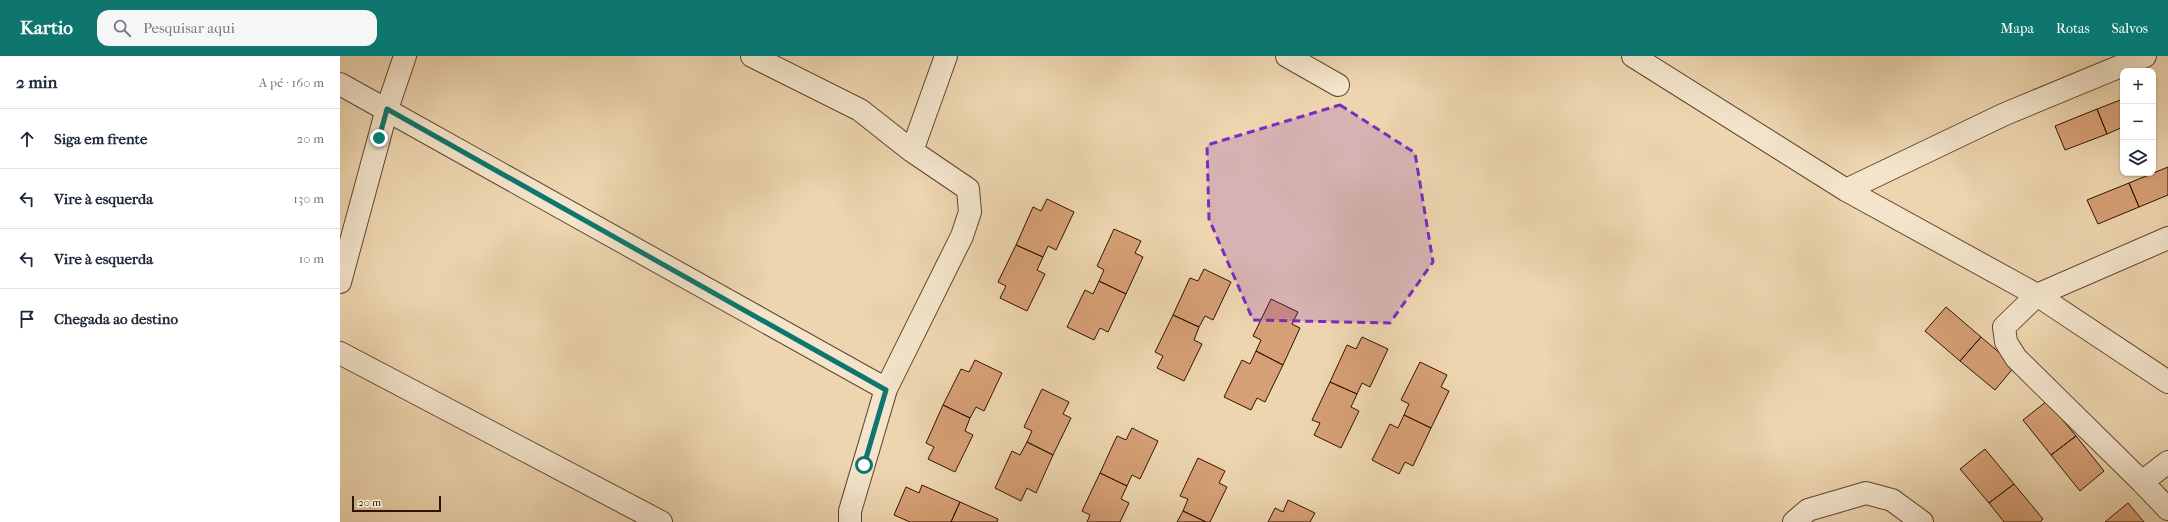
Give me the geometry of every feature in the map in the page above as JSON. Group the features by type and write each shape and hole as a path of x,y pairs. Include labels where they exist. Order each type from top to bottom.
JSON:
{"street":[{"path":"340,282 387,109 405,56"},
{"path":"752,56 860,110 912,151 968,189 970,212 962,236 886,390 847,518"},
{"path":"912,151 946,56"},
{"path":"1287,56 1338,85"},
{"path":"1846,190 2005,114 2145,56"},
{"path":"1644,58 1846,190 2036,295 2168,382"},
{"path":"340,84 886,390"},
{"path":"2168,238 2036,295 2004,327 2006,342 2016,358 2168,509"},
{"path":"340,354 661,522"},
{"path":"2142,482 2168,462"},
{"path":"1794,522 1808,510 1866,493 1892,500 1922,522"}],"highlighted area":[{"path":"1340,105 1415,153 1433,262 1390,323 1253,320 1209,219 1207,145"}],"building":[{"path":"2120,100 2120,128 2107,134 2097,109"},
{"path":"2097,109 2107,134 2065,150 2055,126"},
{"path":"2168,167 2168,195 2139,207 2129,183 2146,176 2156,176 2156,172"},
{"path":"2129,183 2139,207 2098,224 2087,200"},
{"path":"1047,199 1074,212 1056,250 1048,246 1043,257 1016,245 1033,207 1041,211"},
{"path":"1114,229 1141,241 1135,253 1143,257 1126,294 1099,281 1104,270 1097,266"},
{"path":"1016,245 1043,257 1037,270 1045,274 1027,311 1000,298 1006,286 998,282"},
{"path":"1204,269 1231,282 1213,320 1205,316 1199,327 1173,315 1190,278 1198,281"},
{"path":"1099,281 1126,294 1108,332 1100,328 1094,340 1067,327 1085,290 1093,294"},
{"path":"1271,299 1298,312 1292,324 1300,328 1283,365 1256,351 1261,340 1253,336"},
{"path":"1946,307 1981,337 1960,361 1925,331"},
{"path":"1173,315 1199,327 1194,340 1202,344 1184,381 1157,368 1163,356 1155,352"},
{"path":"1362,337 1388,349 1370,387 1362,383 1357,394 1330,382 1347,345 1356,349"},
{"path":"1981,337 2015,366 1995,390 1960,361"},
{"path":"1256,351 1283,365 1265,402 1257,398 1251,410 1224,397 1242,360 1250,364"},
{"path":"975,360 1002,373 984,411 976,407 970,418 943,405 961,369 969,372"},
{"path":"1420,362 1447,375 1441,387 1449,391 1431,428 1404,415 1409,404 1401,400"},
{"path":"1330,382 1357,394 1351,407 1359,411 1341,448 1314,435 1320,423 1312,420"},
{"path":"1042,389 1069,402 1063,414 1071,418 1053,455 1027,442 1032,431 1024,427"},
{"path":"2047,401 2076,436 2051,455 2023,420"},
{"path":"943,405 970,418 965,431 973,435 955,472 928,459 934,447 926,443"},
{"path":"1404,415 1431,428 1413,466 1405,462 1399,474 1372,460 1390,424 1398,428"},
{"path":"1132,428 1158,441 1140,479 1132,475 1127,486 1100,473 1117,436 1126,440"},
{"path":"2076,436 2104,471 2080,491 2051,455"},
{"path":"1027,442 1053,455 1036,493 1027,488 1021,501 995,488 1012,451 1020,455"},
{"path":"1985,449 2014,484 1989,503 1960,469"},
{"path":"1198,458 1225,471 1219,483 1227,487 1210,522 1206,522 1183,511 1188,499 1180,496"},
{"path":"1100,473 1127,486 1121,499 1129,503 1120,522 1087,522 1090,515 1082,511"},
{"path":"2014,484 2043,519 2040,522 2004,522 1989,503"},
{"path":"922,485 960,502 951,522 910,522 894,515 906,487 919,493"},
{"path":"1288,500 1315,513 1310,522 1268,522 1275,508 1283,512"},
{"path":"960,502 998,519 997,522 951,522"},
{"path":"2128,503 2144,522 2105,522"},
{"path":"1183,511 1206,522 1177,522"}],"route":[{"path":"379,138 387,109 886,390 864,465"}]}
